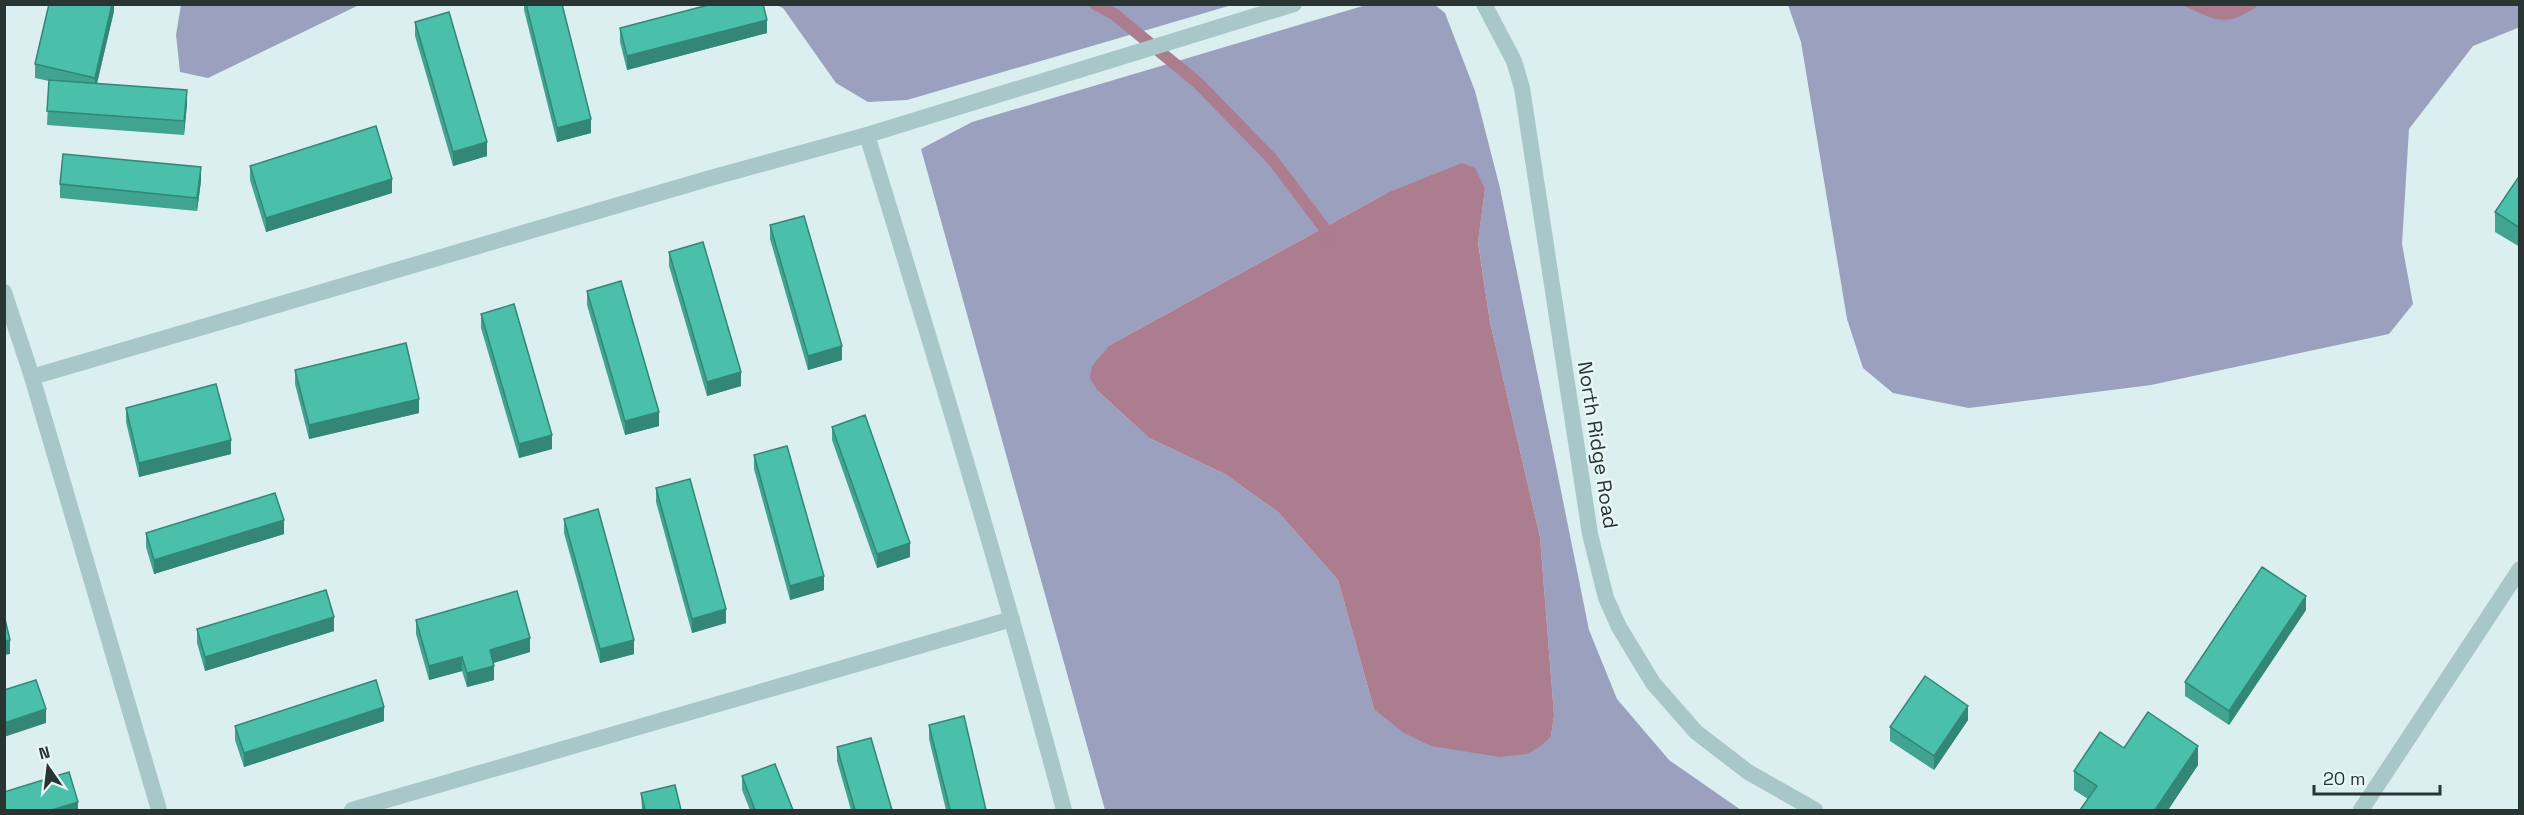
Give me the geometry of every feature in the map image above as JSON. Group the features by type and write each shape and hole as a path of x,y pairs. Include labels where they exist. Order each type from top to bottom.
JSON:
{"street":[{"path":"32,377 684,186 867,135 1294,4"},
{"name":"North Ridge Road","path":"1484,4 1514,61 1522,88 1590,534 1606,598 1619,627 1653,684 1696,732 1748,772 1815,810"},
{"path":"867,135 940,372 1012,619 1064,810"},
{"path":"4,292 32,377 159,810"},
{"path":"2361,810 2520,569"},
{"path":"352,810 1012,619"}],"shaded area":[{"path":"181,4 359,5 208,78 180,72 176,35"},
{"path":"2519,4 2520,27 2473,46 2409,129 2402,244 2413,304 2389,334 2151,385 1969,408 1893,393 1863,368 1847,319 1801,42 1788,5"},
{"path":"776,5 1232,5 907,100 868,102 836,83 783,8"},
{"path":"1366,5 1435,5 1445,13 1475,91 1500,188 1589,630 1617,699 1669,760 1741,810 1105,810 921,149 972,122","holes":["1485,189 1478,241 1490,322 1540,537 1554,715 1551,736 1374,709 1338,580 1278,512 1225,474 1149,438 1098,391 1110,345 1387,193"]},
{"path":"2182,5 2259,5 2237,17 2220,20"},
{"path":"1462,163 1475,168 1485,189 1478,242 1490,322 1540,537 1554,715 1551,736 1541,746 1527,754 1500,757 1431,746 1404,733 1374,709 1338,580 1278,512 1225,474 1149,438 1098,391 1090,378 1092,366 1110,345 1387,193"}],"building":[{"path":"49,4 112,4 95,78 35,64"},
{"path":"526,4 562,4 591,119 557,128"},
{"path":"712,4 763,4 767,20 627,56 620,28"},
{"path":"449,12 487,142 453,152 415,22"},
{"path":"49,80 187,90 184,121 47,111"},
{"path":"376,126 392,179 266,218 250,166"},
{"path":"63,154 201,167 197,198 60,184"},
{"path":"2520,175 2520,228 2495,212"},
{"path":"804,216 842,346 808,356 770,225"},
{"path":"703,242 741,372 707,382 669,252"},
{"path":"621,281 659,412 625,421 587,291"},
{"path":"514,304 552,435 519,444 481,314"},
{"path":"406,343 419,399 309,425 295,370"},
{"path":"216,384 231,440 139,463 126,408"},
{"path":"865,415 910,543 877,554 832,427"},
{"path":"787,446 824,576 790,586 754,455"},
{"path":"690,479 726,609 692,619 656,488"},
{"path":"275,493 284,520 154,560 146,533"},
{"path":"598,509 634,640 600,649 564,519"},
{"path":"2262,567 2306,596 2229,711 2185,682"},
{"path":"326,590 334,617 205,657 197,629"},
{"path":"517,591 530,638 490,650 494,666 467,673 462,657 429,666 416,620"},
{"path":"4,615 10,640 4,641"},
{"path":"1925,676 1968,706 1934,756 1890,727"},
{"path":"36,680 46,709 4,723 4,690"},
{"path":"376,680 384,707 244,753 235,726"},
{"path":"2148,712 2198,746 2155,810 2080,810 2097,786 2074,771 2100,732 2124,748"},
{"path":"964,716 986,810 950,810 929,725"},
{"path":"871,738 892,810 855,810 837,747"},
{"path":"775,764 793,810 755,810 742,776"},
{"path":"69,772 78,802 52,810 4,810 4,792"},
{"path":"675,785 681,810 645,810 641,793"}],"waterway":[{"path":"1095,4 1114,14 1198,83 1272,159 1325,229 1328,242"}]}
